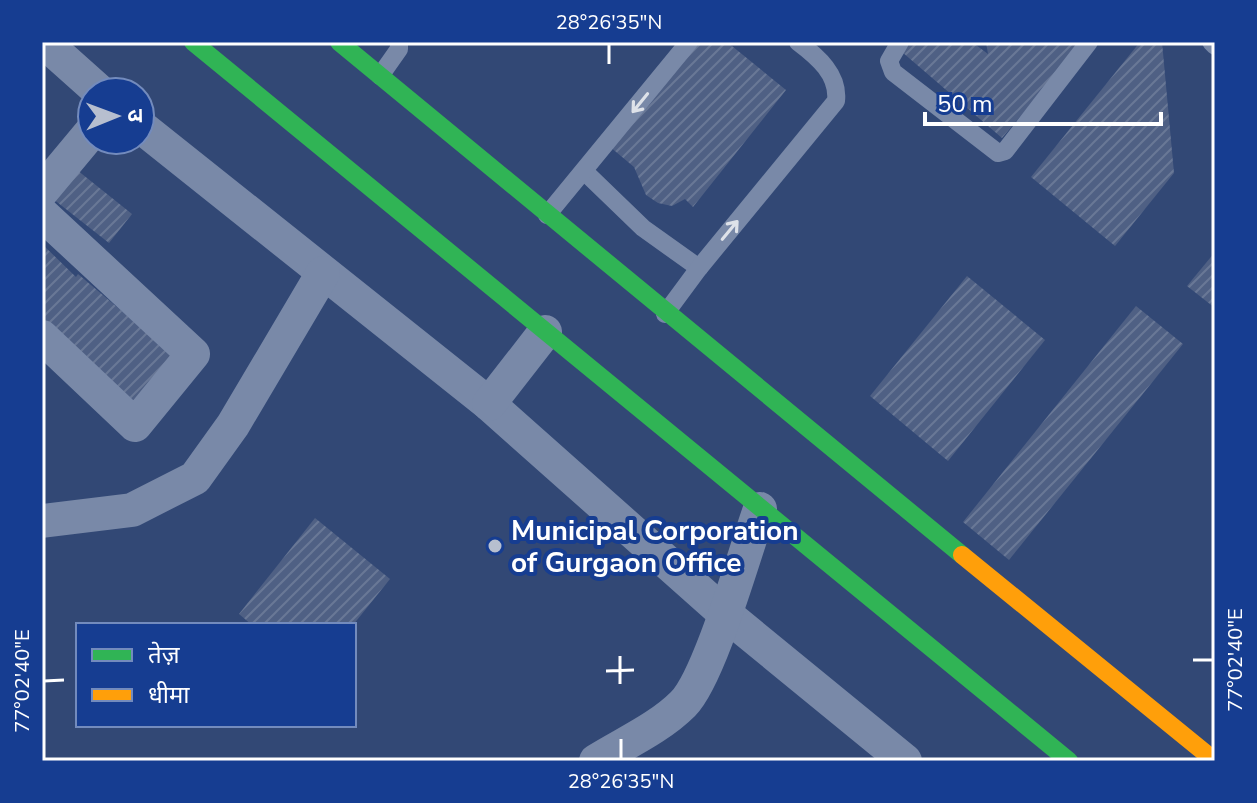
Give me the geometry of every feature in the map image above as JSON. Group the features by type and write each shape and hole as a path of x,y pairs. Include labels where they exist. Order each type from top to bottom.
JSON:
{"street":[{"path":"44,42 82,76"},
{"path":"193,42 1069,761"},
{"path":"339,42 665,314 1215,761"},
{"path":"156,139 489,404 723,612 905,761"},
{"path":"42,191 76,150"},
{"path":"42,214 193,354 135,425 42,337"},
{"path":"42,521 132,510 195,478 233,425 323,273"},
{"path":"489,404 545,332"},
{"path":"596,761 663,720 686,702 703,670 760,509"}],"lane":[{"path":"380,76 399,49 399,42"},
{"path":"547,215 689,42"},
{"path":"665,314 836,101 838,87 829,72 798,42"},
{"path":"900,42 889,61 893,72 998,153 1005,151 1089,42"},
{"path":"1211,42 1215,46"},
{"path":"585,172 643,228 699,268"}],"building":[{"path":"693,42 727,42 786,90 693,207 685,199 672,206 658,203 646,195 634,167 609,146"},
{"path":"911,42 972,42 988,54 986,42 1083,42 1002,138 902,52"},
{"path":"1140,42 1162,42 1174,173 1115,246 1031,177"},
{"path":"72,166 132,214 109,243 48,195"},
{"path":"42,244 76,277 78,274 149,334 179,353 138,404 42,325"},
{"path":"1215,252 1215,308 1187,286"},
{"path":"967,276 1045,340 948,461 870,396"},
{"path":"1136,306 1183,344 1009,560 963,522"},
{"path":"315,518 390,579 355,623 250,623 239,614"}],"traffic: fast":[{"path":"193,42 1069,761"},
{"path":"339,42 962,555"}],"traffic: slow":[{"path":"962,555 1215,761"}],"place":[{"name":"Municipal Corporation of Gurgaon Office","path":"495,546"}]}
